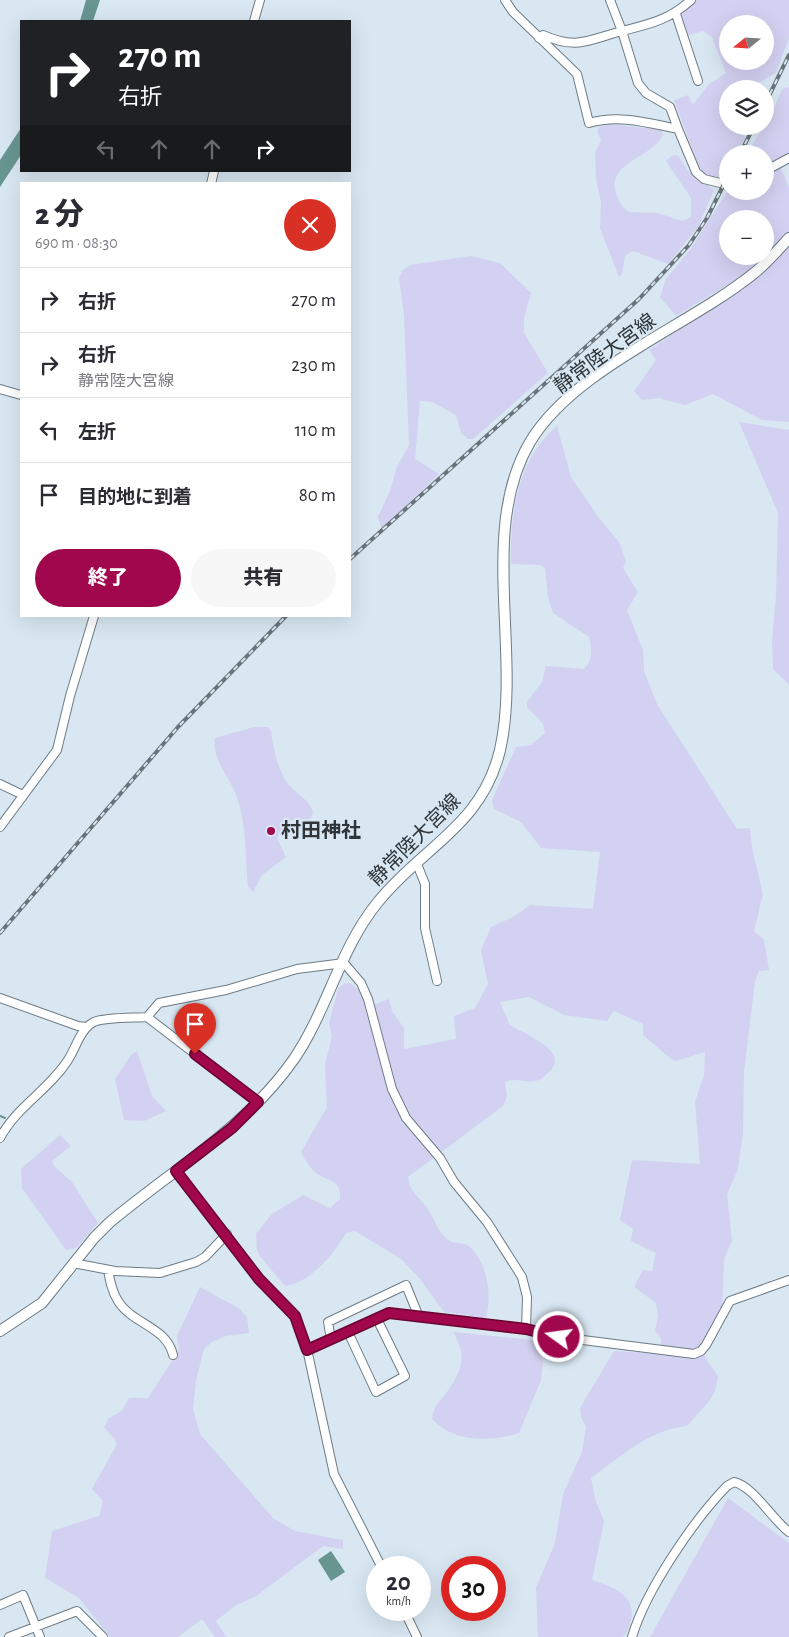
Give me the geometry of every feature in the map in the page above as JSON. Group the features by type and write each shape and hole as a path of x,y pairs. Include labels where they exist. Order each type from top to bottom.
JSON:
{"main road":[{"name":"静常陸大宮線","path":"0,1331 42,1302 108,1223 232,1128 272,1088 309,1036 344,963 353,938 379,900 464,819 480,800 493,776 500,750 508,684 504,531 513,481 530,443 547,420 592,379 753,274 789,238"}],"street":[{"path":"254,20 260,0"},
{"path":"505,0 513,12 538,38 577,74 589,124 606,118 618,118 678,129"},
{"path":"610,0 622,30 638,83 646,93 670,107 696,172 704,179 719,183"},
{"path":"538,38 544,35 558,42 574,45 622,30 649,24 676,14 692,0"},
{"path":"676,14 698,81"},
{"path":"774,166 789,158"},
{"path":"0,389 20,395"},
{"path":"0,827 57,750 70,696 94,617"},
{"path":"0,784 23,795"},
{"path":"417,864 424,884 425,928 437,981"},
{"path":"147,1017 159,1003 226,990 297,969 344,963 361,983 368,999 392,1089 406,1118 440,1158 454,1182 486,1222 522,1277 526,1291 526,1329"},
{"path":"0,998 78,1026 86,1027"},
{"path":"0,1138 8,1122 50,1083 68,1061 86,1027 96,1021 147,1017 258,1102"},
{"path":"176,1171 227,1234 259,1279 295,1316 307,1350 334,1474 376,1556"},
{"path":"73,1263 108,1270 160,1273 188,1265 206,1257 227,1234"},
{"path":"108,1270 118,1301 138,1319 166,1338 170,1343 173,1355"},
{"path":"307,1350 389,1313 526,1329 559,1337 694,1354 701,1351 706,1345 730,1301 789,1280"},
{"path":"331,1339 328,1322 406,1285 419,1317"},
{"path":"348,1332 376,1392 405,1376 377,1319"},
{"path":"632,1637 638,1617 677,1551 727,1486 734,1482 748,1490 771,1516 789,1532"},
{"path":"0,1605 23,1595 40,1637"},
{"path":"9,1637 77,1611 103,1637"},
{"path":"409,1621 417,1637"}],"shaded area":[{"path":"86,0 100,0 93,20 80,20"},
{"path":"696,0 789,0 789,38 776,73 763,80 719,80 719,135 744,135 745,138 742,145 719,145 719,180 701,173 674,100 688,95 693,105 709,84 726,73 725,70 774,70 774,15 719,15 719,55 712,37 703,31 686,36 680,17"},
{"path":"789,87 789,158 774,164 774,145 752,145 759,135 774,135 774,108 782,89"},
{"path":"609,124 662,130 663,135 657,143 650,150 632,161 618,175 615,183 616,193 621,204 629,212 658,213 682,221 691,217 691,198 666,161 673,155 678,156 689,172 714,190 698,227 668,264 633,251 625,256 622,274 619,277 600,228 601,202 596,179 595,153 601,140 597,131 600,127"},
{"path":"20,130 20,157 0,187 0,160"},
{"path":"780,166 789,187 789,233 774,248 774,210 719,210 719,265 756,265 749,272 676,316 660,297 666,279 691,248 722,200 774,200 774,169"},
{"path":"789,245 789,422 762,420 713,394 685,405 659,398 642,400 634,391 656,360 649,350 740,291 768,265 774,265 774,259"},
{"path":"471,256 500,263 531,293 524,318 524,333 548,373 473,439 468,439 461,433 456,415 432,402 420,401 415,459 439,474 382,529 378,517 390,491 397,467 409,445 404,315 399,278 403,270 410,265"},
{"path":"739,422 789,430 789,685 773,669 772,641 776,595 778,513"},
{"path":"557,426 571,477 599,518 619,542 626,561 623,568 638,592 627,610 643,650 644,671 657,704 737,829 750,828 752,848 763,894 754,931 764,940 769,970 759,971 755,981 744,1072 743,1133 738,1169 727,1194 732,1241 724,1259 722,1315 705,1351 705,1357 718,1376 715,1391 710,1400 687,1426 673,1428 648,1438 591,1478 595,1499 604,1521 592,1580 607,1585 621,1593 630,1604 632,1611 631,1620 627,1632 622,1637 538,1637 536,1588 555,1543 563,1494 582,1452 586,1427 581,1417 580,1408 614,1351 653,1353 661,1348 661,1338 655,1331 658,1316 656,1303 634,1287 643,1270 652,1271 656,1253 631,1241 633,1229 620,1220 632,1160 700,1164 695,1102 704,1075 705,1052 676,1061 671,1059 643,1035 643,1024 614,1011 607,1021 564,1015 529,997 500,1002 510,1025 542,1043 554,1056 555,1063 551,1070 537,1080 505,1082 507,1096 503,1106 408,1177 411,1188 428,1209 444,1236 450,1241 465,1244 477,1255 487,1281 489,1300 486,1318 444,1312 420,1279 401,1259 355,1231 346,1233 335,1250 312,1273 304,1279 285,1286 259,1255 256,1234 272,1214 303,1195 330,1208 340,1199 337,1185 313,1170 301,1152 327,1107 325,1064 332,1037 329,1023 338,989 345,983 350,983 362,993 368,1007 389,999 392,1011 404,1028 404,1049 456,1039 454,1016 475,1008 488,984 481,950 491,927 515,916 530,905 593,909 600,852 541,848 521,822 494,809 492,800 516,747 531,745 545,733 543,724 527,707 527,702 542,682 546,666 584,669 590,658 589,637 553,613 548,597 545,568 541,565 511,564 512,526 519,489 525,471 543,440"},
{"path":"254,727 268,727 271,731 279,768 286,782 307,801 313,813 311,818 308,819 288,821 277,838 286,857 262,875 253,892 248,886 245,836 241,811 238,799 217,758 215,738"},
{"path":"137,1051 152,1096 166,1111 144,1121 124,1120 115,1079 131,1055"},
{"path":"60,1135 71,1146 52,1161 54,1166 72,1182 98,1223 76,1248 66,1250 22,1188 21,1169"},
{"path":"200,1287 240,1309 247,1317 249,1333 226,1336 212,1342 204,1349 196,1381 193,1409 200,1434 273,1518 295,1531 343,1540 343,1549 323,1546 256,1596 235,1606 216,1621 226,1637 215,1637 202,1619 178,1637 110,1637 79,1598 45,1578 52,1531 99,1516 103,1501 92,1489 116,1446 116,1441 104,1427 109,1418 122,1411 129,1398 148,1398 179,1350 177,1336"},
{"path":"453,1332 533,1340 543,1362 541,1380 519,1433 497,1438 473,1438 451,1433 432,1419 435,1408 460,1369 460,1348"},
{"path":"728,1498 789,1543 789,1637 650,1637"},
{"path":"331,1551 345,1572 331,1581 318,1560"}],"waterway":[{"path":"0,1116 5,1118"}],"railway":[{"path":"774,86 789,55"},
{"path":"744,145 750,135"},
{"path":"351,558 639,299 689,245 707,218 719,194"},
{"path":"0,933 178,727 285,617"}],"place":[{"name":"村田神社","path":"271,831"}],"route":[{"path":"195,1054 258,1102 232,1128 176,1171 227,1234 259,1279 295,1316 307,1350 389,1313 526,1329 559,1337"}]}
